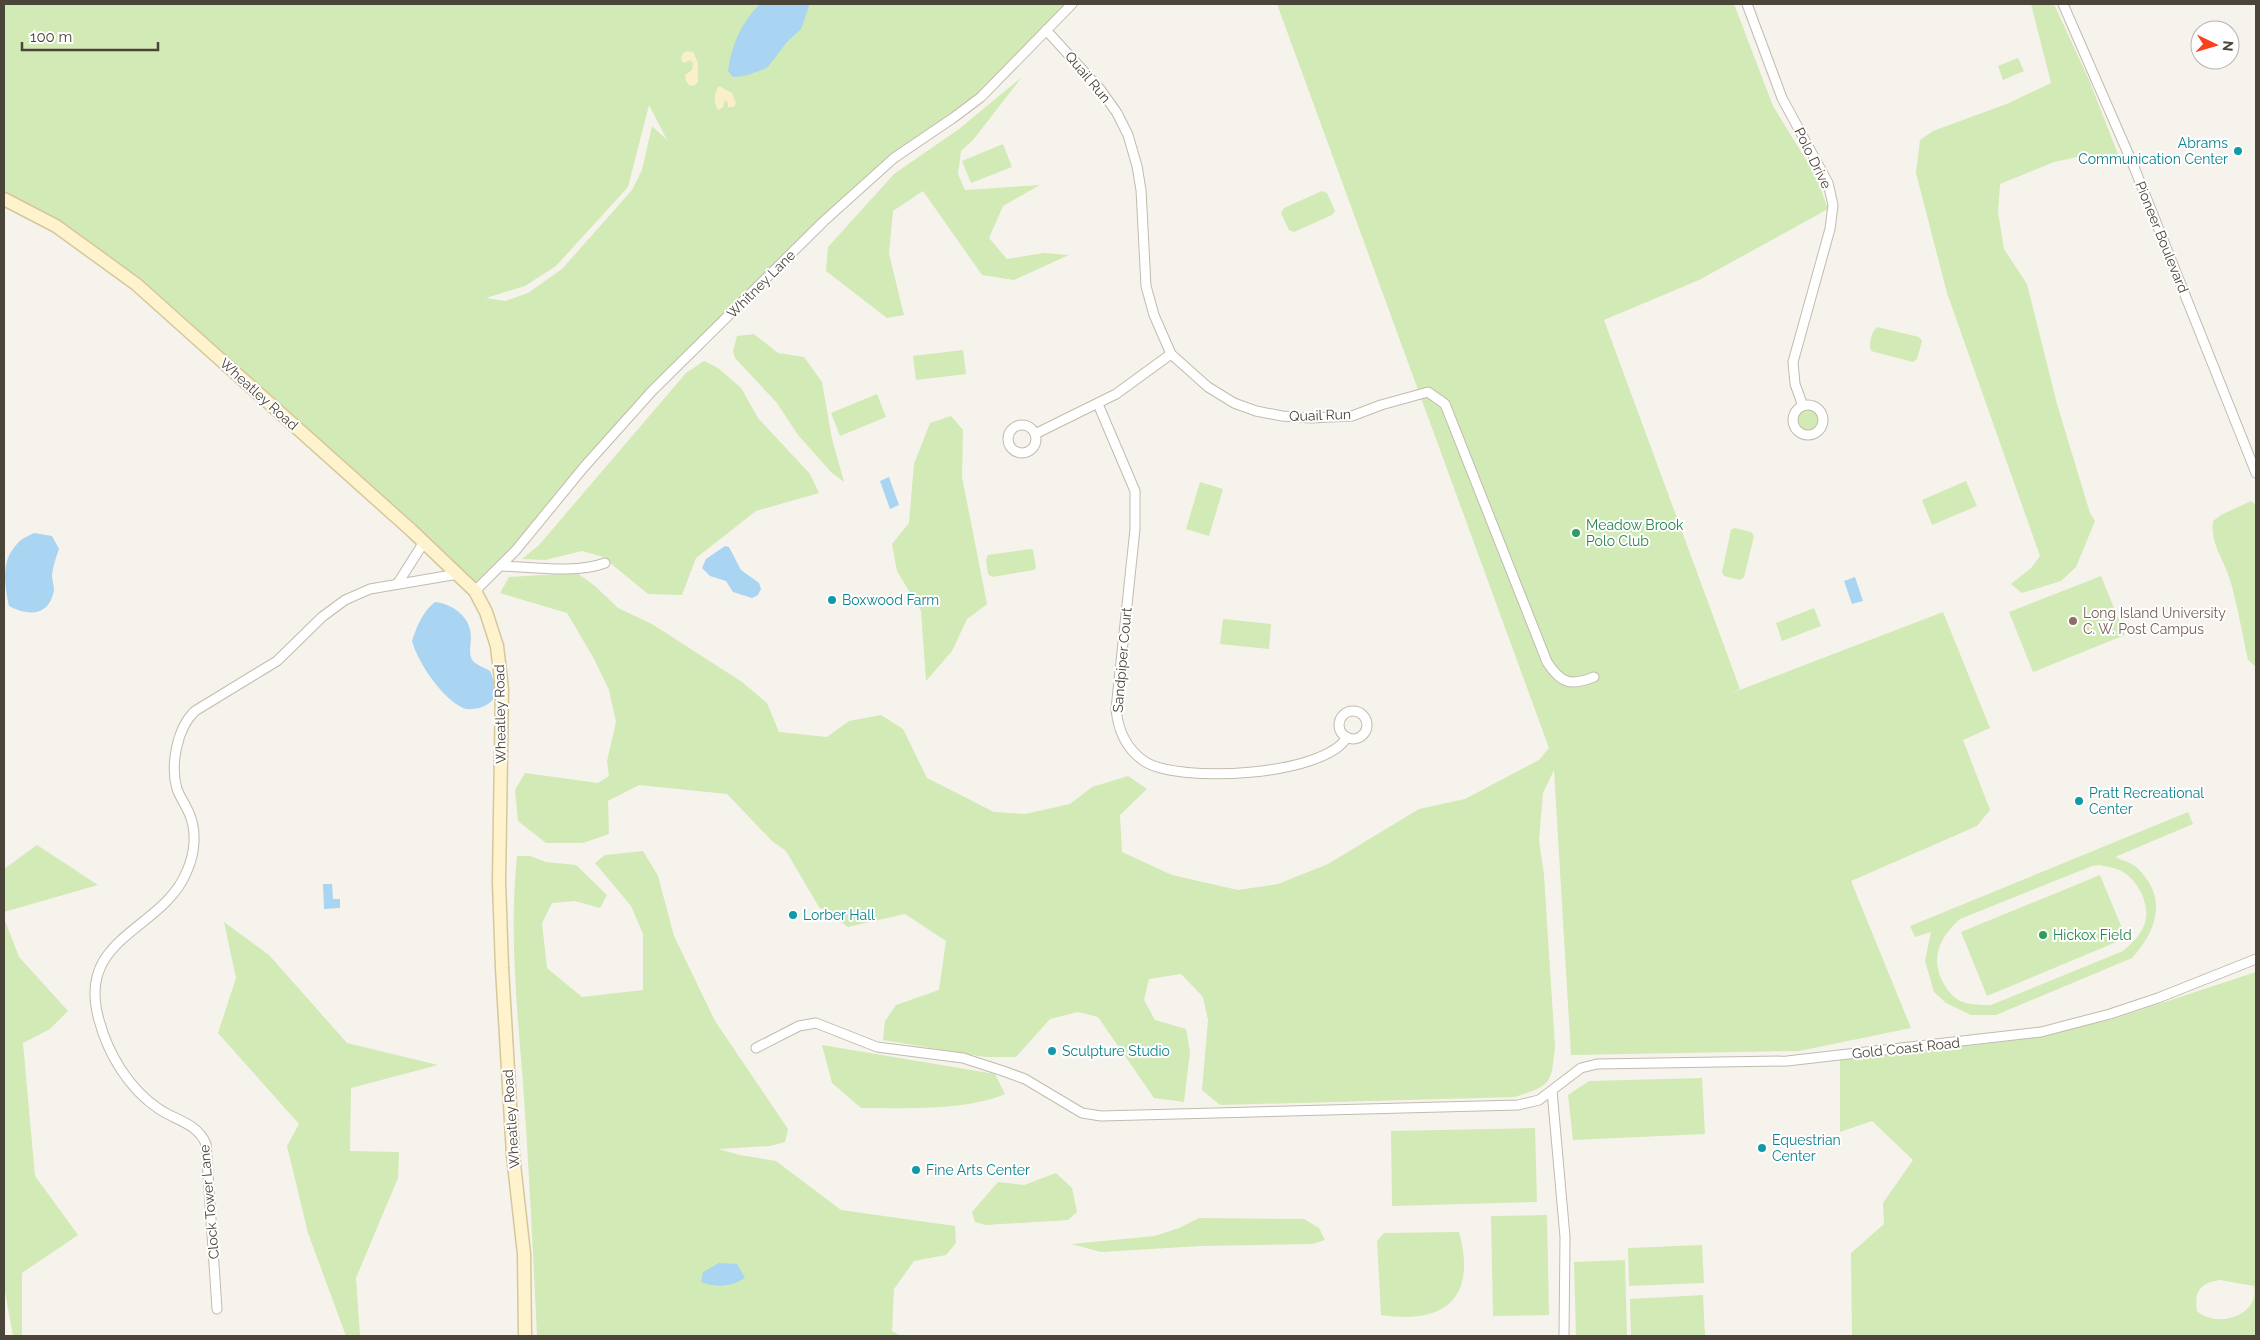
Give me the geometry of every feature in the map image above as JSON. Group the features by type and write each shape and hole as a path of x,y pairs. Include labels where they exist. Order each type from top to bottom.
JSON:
{"main road":[{"name":"Wheatley Road","path":"4,199 56,226 125,275 424,542 475,591 486,612 497,646 502,689 499,882 502,968 513,1155 524,1254 526,1336"}],"street":[{"name":"Whitney Lane","path":"475,591 502,566 638,406 824,222 894,158 953,118 980,97 1072,4"},
{"name":"Polo Drive","path":"1747,4 1782,98 1828,183 1833,205 1830,229 1793,362 1796,384 1804,406"},
{"name":"Pioneer Boulevard","path":"2063,4 2134,167 2256,473"},
{"name":"Quail Run","path":"1046,30 1100,89 1117,113 1128,135 1138,166 1141,190 1146,286 1154,315 1171,354 1208,387 1234,403 1256,411 1282,416 1310,418 1352,416 1381,405 1428,392 1445,404 1547,662 1555,675 1561,680 1574,683 1594,677"},
{"path":"1035,434 1116,394 1171,354"},
{"name":"Sandpiper Court","path":"1098,404 1128,472 1136,500 1135,529 1116,709 1118,726 1129,748 1144,761 1161,769 1204,773 1250,773 1275,771 1328,754 1342,746 1347,738"},
{"path":"398,583 424,542"},
{"path":"502,566 556,569 598,566 605,563"},
{"name":"Clock Tower Lane","path":"217,1309 206,1144 202,1133 158,1108 141,1094 122,1072 105,1040 98,1018 96,1000 97,978 108,952 120,939 171,898 187,871 194,852 194,835 190,815 177,787 175,768 180,732 188,718 195,711 277,661 322,617 346,600 370,589 458,574"},
{"name":"Gold Coast Road","path":"756,1048 799,1026 816,1023 877,1047 963,1058 1003,1071 1025,1079 1082,1112 1100,1116 1518,1105 1539,1100 1581,1068 1597,1064 1787,1061 2042,1032 2110,1014 2158,998 2256,959"},
{"path":"1552,1091 1565,1237 1564,1336"}],"green space":[{"path":"4,4 1072,4 981,97 894,158 652,391 475,591 136,284 4,199","holes":["649,105 667,140 652,126 642,170 632,190 562,269 528,293 505,301 486,298 525,286 556,266 628,187"]},
{"path":"1277,4 1734,4 1773,106 1816,176 1828,209 1699,280 1604,320 1740,689 1729,694 1943,612 1990,728 1963,740 1990,810 1977,826 1851,881 1911,1028 1799,1051 1571,1055 1554,770 1543,793 1539,840 1544,875 1555,1047 1554,1060 1547,1082 1536,1089 1515,1097 1220,1105 1202,1090 1208,1020 1203,997 1181,974 1149,979 1144,1000 1155,1020 1186,1029 1190,1052 1184,1102 1154,1098 1098,1017 1078,1012 1050,1019 1016,1057 985,1057 883,1040 885,1021 896,1005 939,990 946,941 905,914 848,927 819,907 786,851 772,841 727,794 639,785 608,801 609,834 583,843 546,843 518,821 515,790 525,773 598,783 609,776 607,761 616,722 609,690 593,657 567,613 500,593 509,577 577,573 595,586 618,608 652,624 742,682 767,703 779,732 827,737 849,721 881,715 903,729 927,778 994,812 1025,814 1070,804 1092,787 1128,776 1147,789 1120,815 1122,852 1172,875 1238,890 1278,884 1328,864 1419,809 1465,799 1539,760 1549,748"},
{"path":"2031,4 2054,4 2089,80 2118,154 2107,163 2091,154 2054,162 2000,184 1998,212 2004,249 2027,284 2057,404 2090,513 2095,521 2076,567 2061,581 2022,593 2011,584 2031,568 2040,556 1947,293 1916,173 1920,140 1933,131 2009,103 2051,83"},
{"path":"2018,58 2024,71 2003,80 1998,66"},
{"path":"1022,77 973,140 961,151 958,174 965,190 1040,185 1003,206 989,238 1007,259 1044,253 1069,255 1014,280 982,275 923,191 893,211 889,254 904,315 887,318 826,271 828,247 894,174 959,129"},
{"path":"1003,144 1012,167 971,183 962,161"},
{"path":"1322,191 1327,193 1335,211 1332,215 1294,232 1289,230 1281,213 1284,208"},
{"path":"1877,327 1919,337 1922,341 1917,359 1913,362 1871,351 1871,338"},
{"path":"754,334 778,353 804,357 822,382 832,439 844,482 831,472 798,435 777,403 735,358 733,351 737,336"},
{"path":"963,350 966,374 916,380 913,356"},
{"path":"704,361 718,368 741,388 758,418 810,474 819,493 756,511 696,558 682,595 648,594 603,557 582,551 545,560 522,559 539,545 686,373"},
{"path":"877,394 886,417 840,436 831,413"},
{"path":"1808,407 1817,411 1821,420 1817,429 1808,433 1799,429 1795,420 1799,411"},
{"path":"951,416 963,430 962,477 987,604 967,619 952,651 926,681 921,611 897,571 892,544 909,523 914,464 930,423"},
{"path":"1966,481 1977,506 1932,525 1922,500"},
{"path":"1200,482 1223,489 1209,536 1186,529"},
{"path":"2251,501 2256,505 2256,667 2248,660 2233,590 2215,544 2213,529 2213,521 2221,515"},
{"path":"1735,528 1751,532 1754,536 1744,577 1740,580 1724,576 1722,572 1731,530"},
{"path":"1033,550 1036,567 1034,570 992,577 988,574 986,560 988,555"},
{"path":"2101,576 2125,635 2033,672 2009,612"},
{"path":"1814,608 1821,626 1782,641 1776,623"},
{"path":"1223,619 1271,624 1269,649 1220,644"},
{"path":"2188,812 2193,824 2115,857 2136,867 2146,878 2153,890 2156,901 2153,925 2141,947 2132,958 1996,1015 1971,1015 1946,1003 1934,992 1925,961 1931,932 1915,937 1910,926","holes":["2100,865 2120,870 2131,878 2136,883 2145,903 2145,923 2136,939 2123,951 1991,1005 1963,1002 1955,998 1944,984 1937,965 1937,957 1942,941 1960,919 2092,866"]},
{"path":"37,845 98,885 4,912 4,869"},
{"path":"643,851 658,876 674,936 715,1021 788,1129 785,1142 770,1146 718,1149 776,1161 841,1210 955,1226 956,1243 946,1255 914,1261 894,1289 892,1331 901,1336 537,1336 527,1146 516,998 514,913 517,856 530,856 546,862 576,865 607,895 600,908 575,901 552,903 542,923 547,968 582,997 643,990 643,934 631,906 595,863 605,855"},
{"name":"Hickox Field","path":"2100,875 2126,938 1987,996 1961,932"},
{"path":"4,918 19,957 68,1011 50,1029 23,1043 35,1176 78,1235 22,1273 22,1336 13,1336 4,1286"},
{"path":"224,922 269,955 347,1043 438,1065 351,1088 350,1151 399,1152 398,1178 356,1278 360,1336 346,1336 308,1233 287,1146 299,1124 218,1033 236,978"},
{"path":"2256,972 2256,1336 1852,1336 1851,1253 1884,1224 1883,1203 1913,1160 1872,1121 1840,1132 1840,1060 2009,1041 2110,1020","holes":["2220,1280 2254,1286 2254,1296 2250,1305 2244,1312 2235,1316 2215,1319 2197,1311 2198,1293 2208,1283"]},
{"path":"822,1045 995,1074 1005,1094 954,1106 861,1108 832,1083"},
{"path":"1702,1078 1705,1134 1573,1140 1568,1095 1589,1081"},
{"path":"1535,1128 1537,1202 1392,1206 1391,1131"},
{"path":"1056,1173 1072,1188 1077,1212 1068,1220 985,1225 975,1222 972,1212 998,1182 1024,1185"},
{"path":"1547,1215 1549,1315 1493,1316 1491,1216"},
{"path":"1199,1218 1304,1219 1319,1228 1325,1240 1312,1244 1200,1246 1101,1252 1071,1244 1155,1236 1179,1228"},
{"path":"1459,1232 1464,1274 1459,1289 1451,1302 1439,1310 1423,1315 1404,1317 1381,1315 1377,1241 1384,1233"},
{"path":"1702,1245 1704,1283 1629,1286 1628,1248"},
{"path":"1625,1260 1627,1336 1576,1336 1574,1262"},
{"path":"1703,1295 1705,1335 1631,1336 1630,1299"}],"sand":[{"path":"687,51 693,52 698,63 698,82 694,86 689,85 685,75 692,70 693,63 690,60 684,63 681,60 682,54"},
{"path":"719,86 732,93 736,103 734,107 728,107 728,103 725,100 723,107 718,110 715,104 715,97"}],"water":[{"path":"760,4 808,4 809,6 801,29 787,42 767,68 745,76 733,77 728,71 738,34"},
{"path":"889,477 899,505 890,509 880,481"},
{"path":"34,533 52,536 59,549 52,572 54,590 48,605 43,610 23,612 9,606 6,590 6,566 8,558 17,544"},
{"path":"725,546 729,547 741,570 759,583 761,589 758,595 752,598 733,592 726,581 710,576 702,568 706,559"},
{"path":"1855,577 1863,601 1852,604 1844,581"},
{"path":"435,602 455,609 465,618 468,624 471,637 471,659 490,671 494,684 495,694 486,705 469,709 455,703 432,679 415,650 412,641 418,625"},
{"path":"323,884 332,884 333,899 340,899 340,908 324,909"},
{"path":"719,1263 737,1264 745,1278 723,1286 701,1282 703,1272"}],"place":[{"name":"Abrams Communication Center","path":"2238,151"},
{"name":"Meadow Brook Polo Club","path":"1576,533"},
{"name":"Boxwood Farm","path":"832,600"},
{"name":"Long Island University C. W. Post Campus","path":"2073,621"},
{"name":"Pratt Recreational Center","path":"2079,801"},
{"name":"Lorber Hall","path":"793,915"},
{"name":"Hickox Field","path":"2043,935"},
{"name":"Sculpture Studio","path":"1052,1051"},
{"name":"Equestrian Center","path":"1762,1148"},
{"name":"Fine Arts Center","path":"916,1170"}]}
